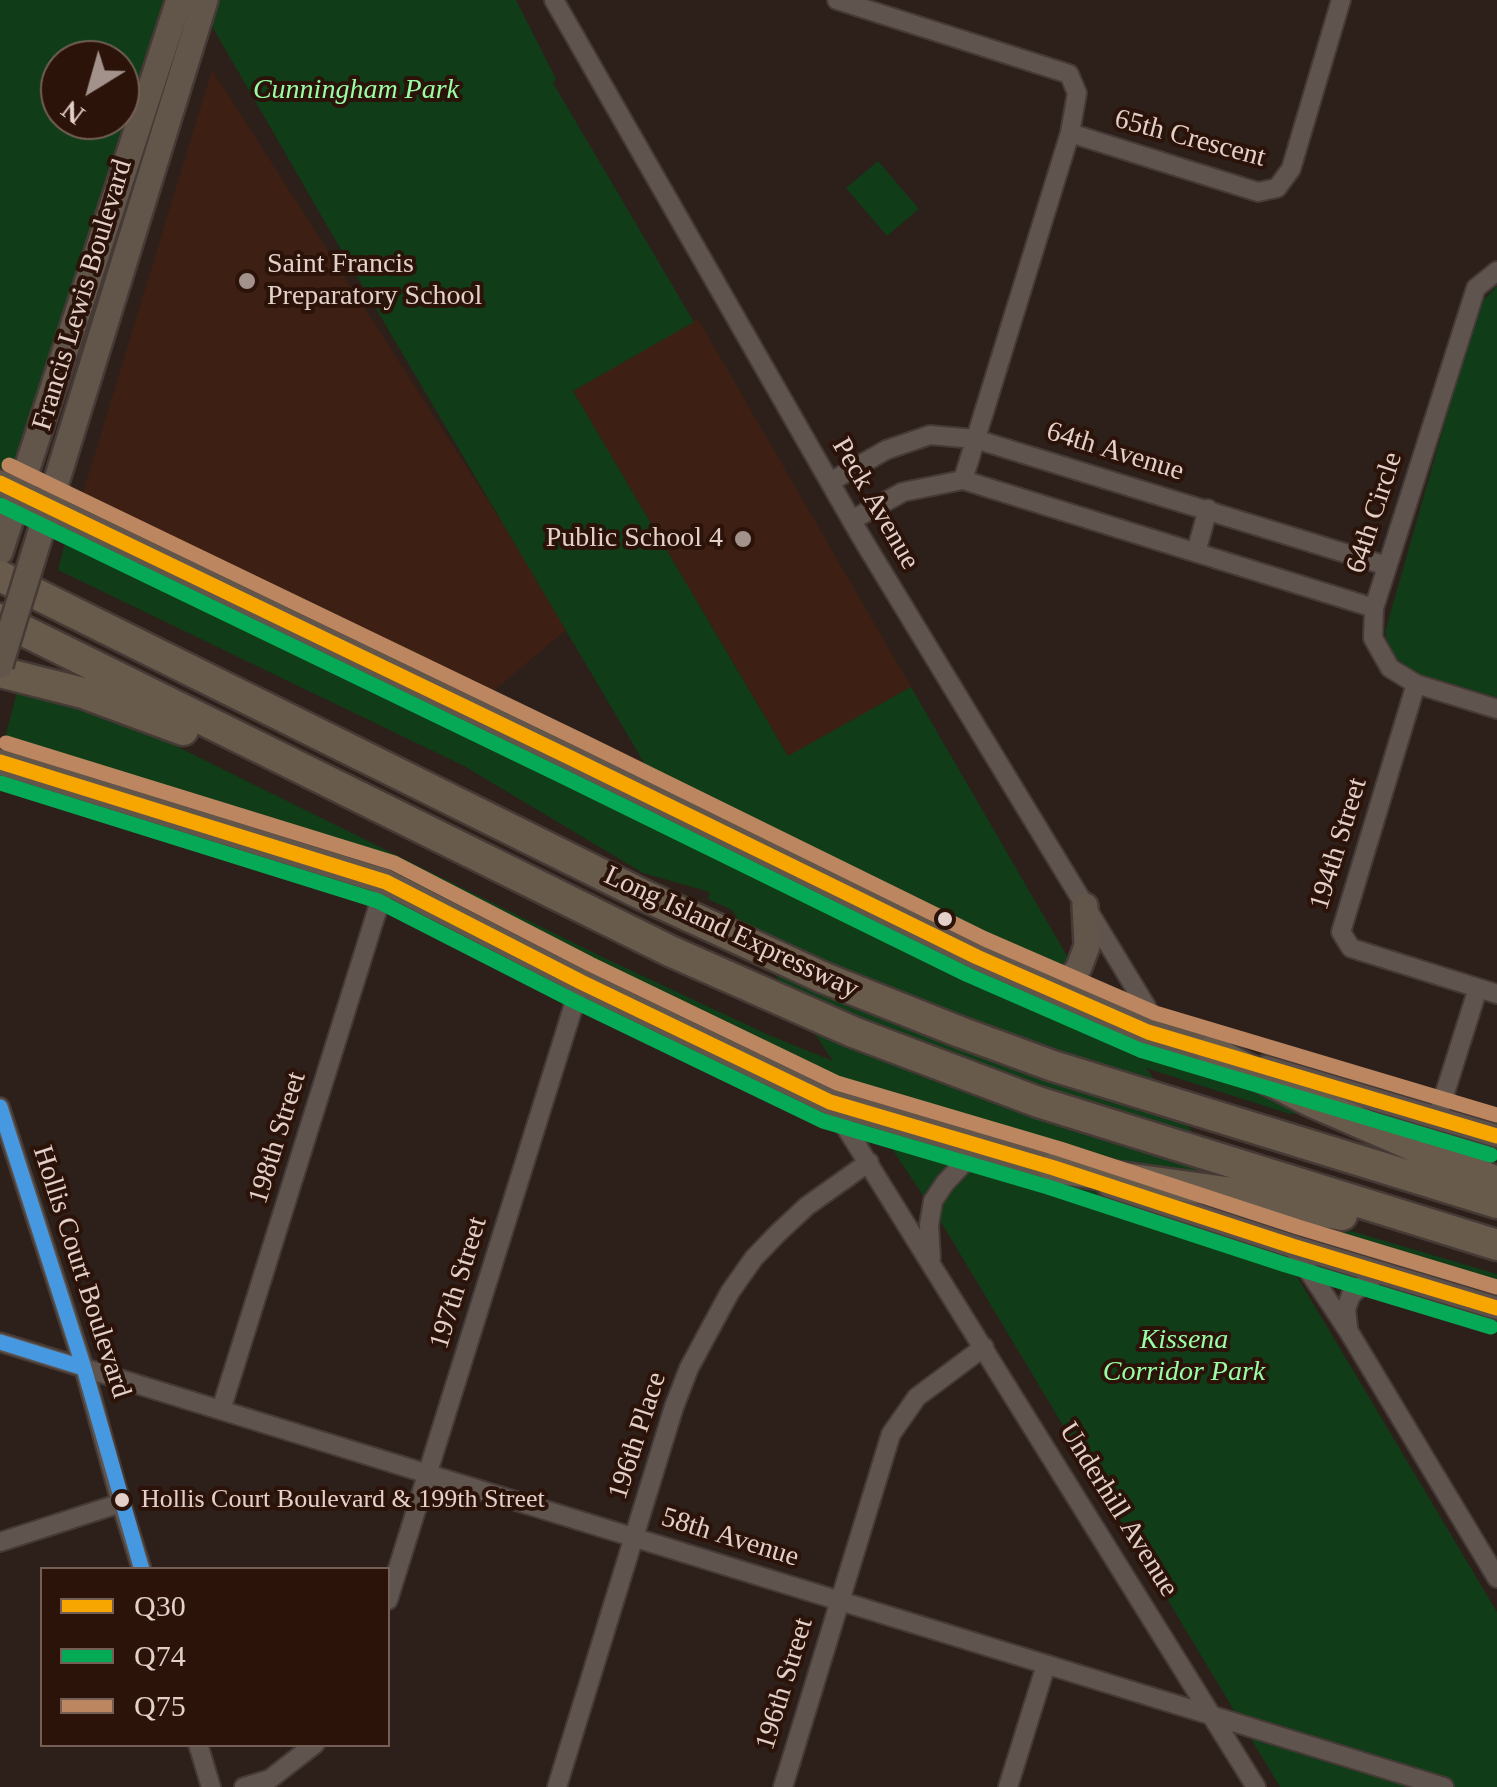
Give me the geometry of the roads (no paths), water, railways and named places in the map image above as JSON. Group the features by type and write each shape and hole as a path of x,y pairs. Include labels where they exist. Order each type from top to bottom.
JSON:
{"highway":[{"path":"1,550 195,673"},
{"name":"Long Island Expressway","path":"0,576 706,925 868,996 1100,1081 1497,1203"},
{"name":"Long Island Expressway","path":"0,619 716,972 807,1013 1038,1102 1497,1244"},
{"path":"0,669 122,706 440,837"},
{"path":"1212,1051 1310,1101 1497,1182"},
{"path":"1054,1168 1277,1201 1497,1254"}],"main road":[{"name":"Francis Lewis Boulevard","path":"1,550 9,488 179,0"},
{"name":"Francis Lewis Boulevard","path":"0,669 205,0"},
{"path":"9,488 977,957 1148,1032 1497,1136"},
{"path":"0,762 386,882 581,982 830,1102 1054,1168 1497,1308"},
{"path":"1052,990 1072,978 1087,946 1085,906"}],"street":[{"name":"Peck Avenue","path":"554,0 852,520 1146,1006 1151,1018 1148,1032"},
{"name":"65th Crescent","path":"838,0 1069,74 1077,93 1070,133 963,480"},
{"name":"65th Crescent","path":"1070,133 1258,192 1276,188 1291,169 1342,0"},
{"name":"64th Circle","path":"1497,272 1476,288 1374,608 1373,638 1390,668 1416,684 1497,709"},
{"name":"64th Avenue","path":"830,482 886,450 930,435 975,439 1387,566"},
{"path":"852,520 903,492 963,480 1374,608"},
{"path":"1196,552 1208,510"},
{"name":"194th Street","path":"1416,684 1341,932 1351,948 1497,994"},
{"name":"198th Street","path":"221,1410 386,882"},
{"name":"197th Street","path":"390,1594 581,982"},
{"path":"1437,1118 1478,988"},
{"name":"Underhill Avenue","path":"830,1102 1256,1787"},
{"name":"Hollis Court Boulevard","path":"0,1107 84,1368 141,1567"},
{"path":"932,1263 929,1225 933,1201 945,1182 980,1146"},
{"name":"196th Place","path":"558,1787 688,1368 730,1292 754,1258 807,1206 868,1162"},
{"path":"1292,1246 1349,1332 1497,1578"},
{"path":"1349,1332 1346,1309 1351,1295 1382,1272"},
{"name":"58th Avenue","path":"0,1342 1444,1787"},
{"name":"196th Street","path":"782,1787 891,1434 917,1397 984,1348"},
{"path":"0,1542 121,1504"},
{"path":"1008,1787 1046,1664"},
{"path":"199,1747 211,1787"},
{"path":"244,1787 270,1779 310,1747"}],"place":[{"name":"Saint Francis Preparatory School","path":"247,281"},
{"name":"Public School 4","path":"743,539"},
{"name":"Hollis Court Boulevard & 199th Street","path":"122,1500"}],"park label":[{"name":"Cunningham Park","path":"356,91"},
{"name":"Kissena Corridor Park","path":"1184,1357"}]}
